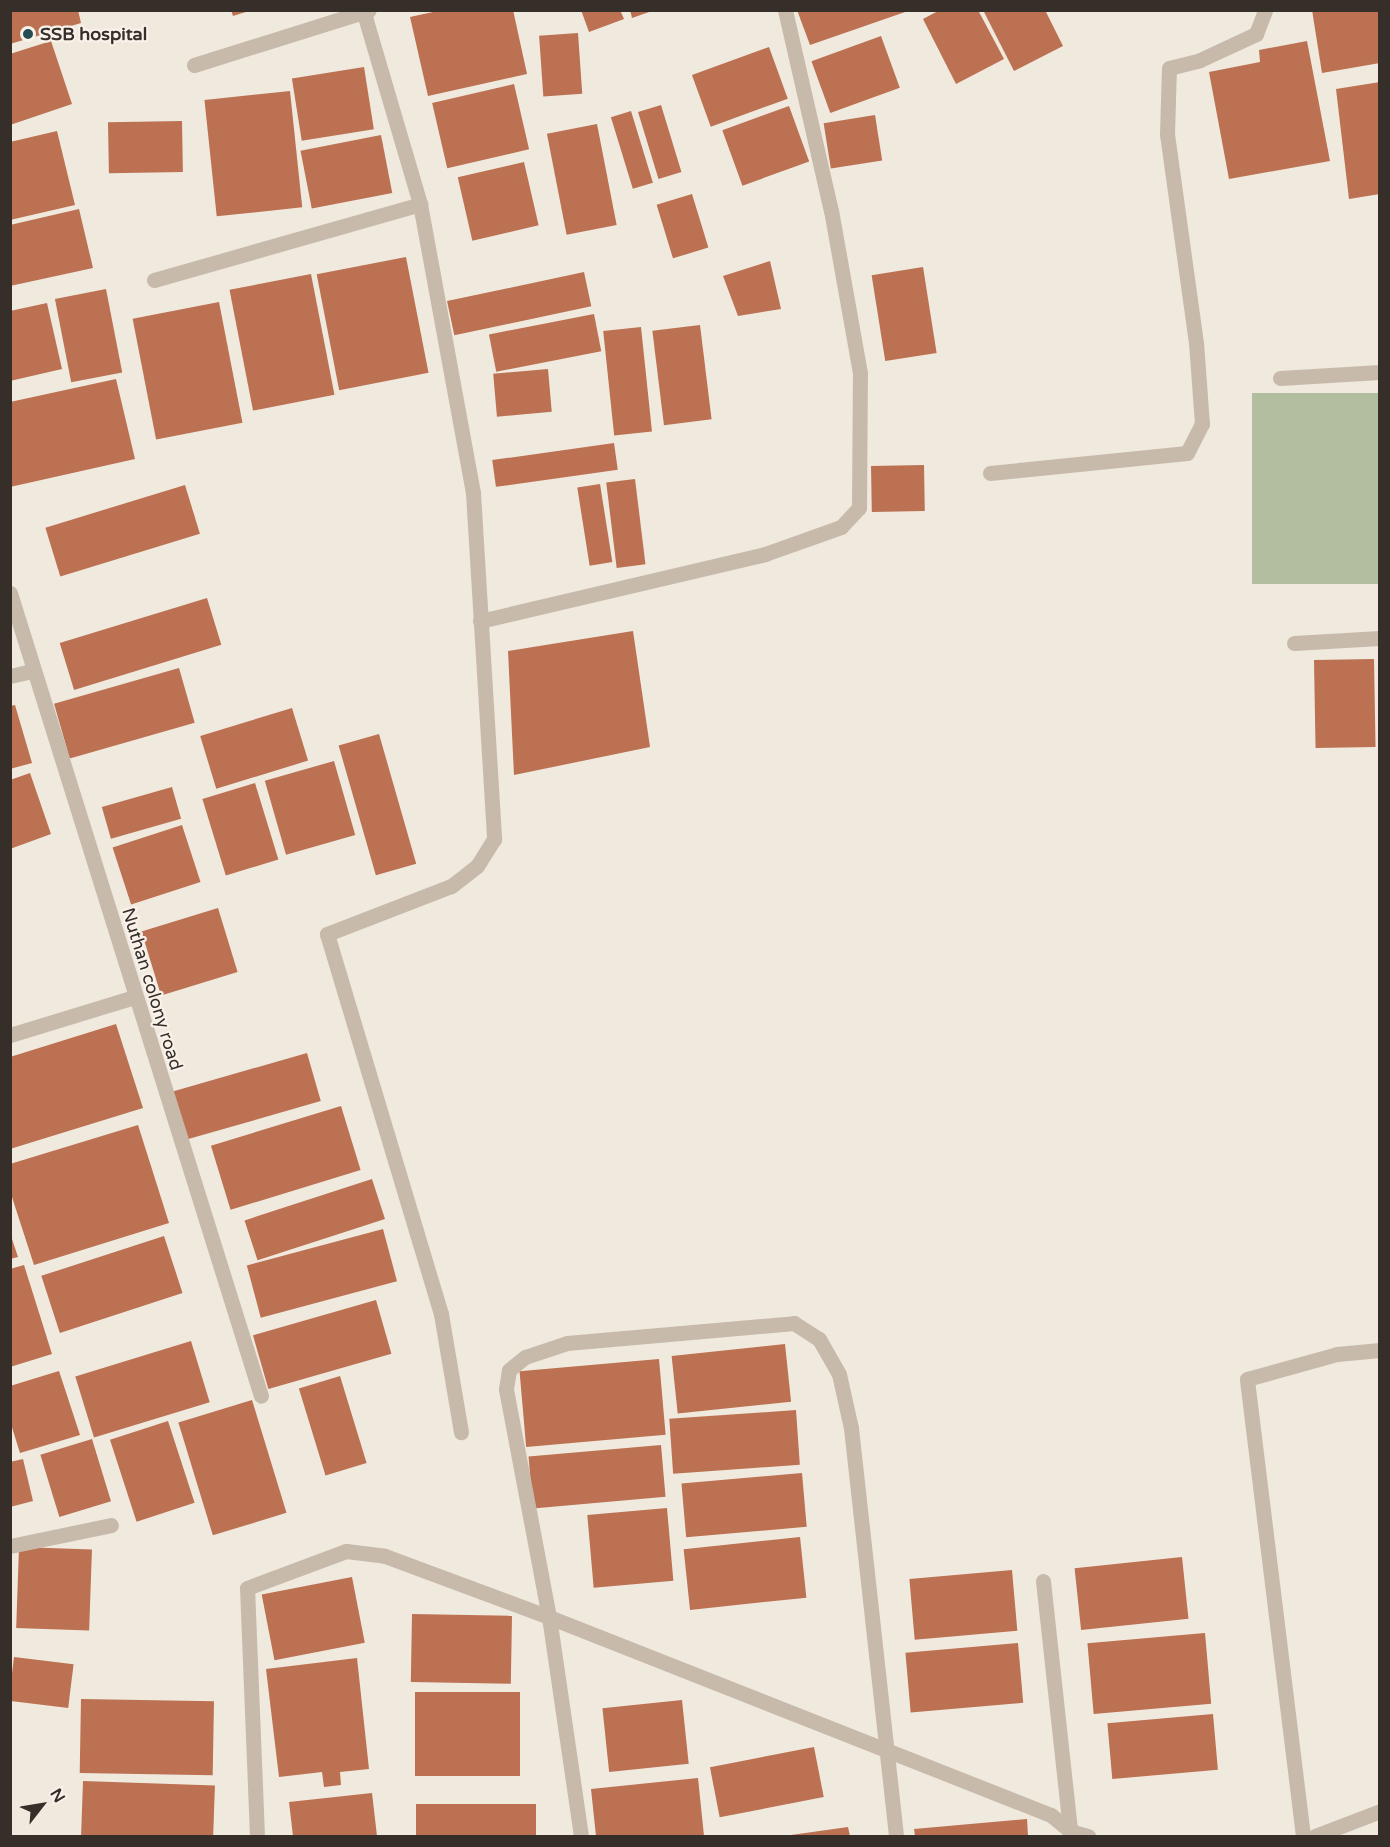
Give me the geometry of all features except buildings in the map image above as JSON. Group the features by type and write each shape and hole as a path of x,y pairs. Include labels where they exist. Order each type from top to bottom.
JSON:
{"street":[{"path":"480,621 765,554 841,527 859,508 860,373 831,210 785,10"},
{"path":"990,473 1187,453 1202,424 1202,414 1167,134 1169,68 1200,60 1256,34 1265,10"},
{"path":"194,65 365,11 420,204 472,493 494,839 477,866 451,886 327,934 441,1314 461,1432"},
{"path":"154,280 420,204"},
{"path":"1280,378 1380,372"},
{"name":"Nuthan colony road","path":"10,593 32,671 261,1396"},
{"path":"1294,643 1380,638"},
{"path":"10,676 32,671"},
{"path":"10,1035 134,997"},
{"path":"581,1836 549,1617 507,1389 509,1370 525,1357 567,1343 794,1323 819,1339 839,1374 846,1406 896,1836"},
{"path":"1303,1836 1247,1379 1336,1354 1380,1350"},
{"path":"10,1546 111,1525"},
{"path":"257,1836 247,1588 346,1551 385,1556 549,1617 1051,1815 1070,1834 1088,1836"},
{"path":"1043,1581 1070,1834"},
{"path":"1315,1836 1380,1811"}],"green space":[{"path":"1252,393 1379,393 1379,584 1252,584"}],"place":[{"name":"SSB hospital","path":"28,34"}]}
